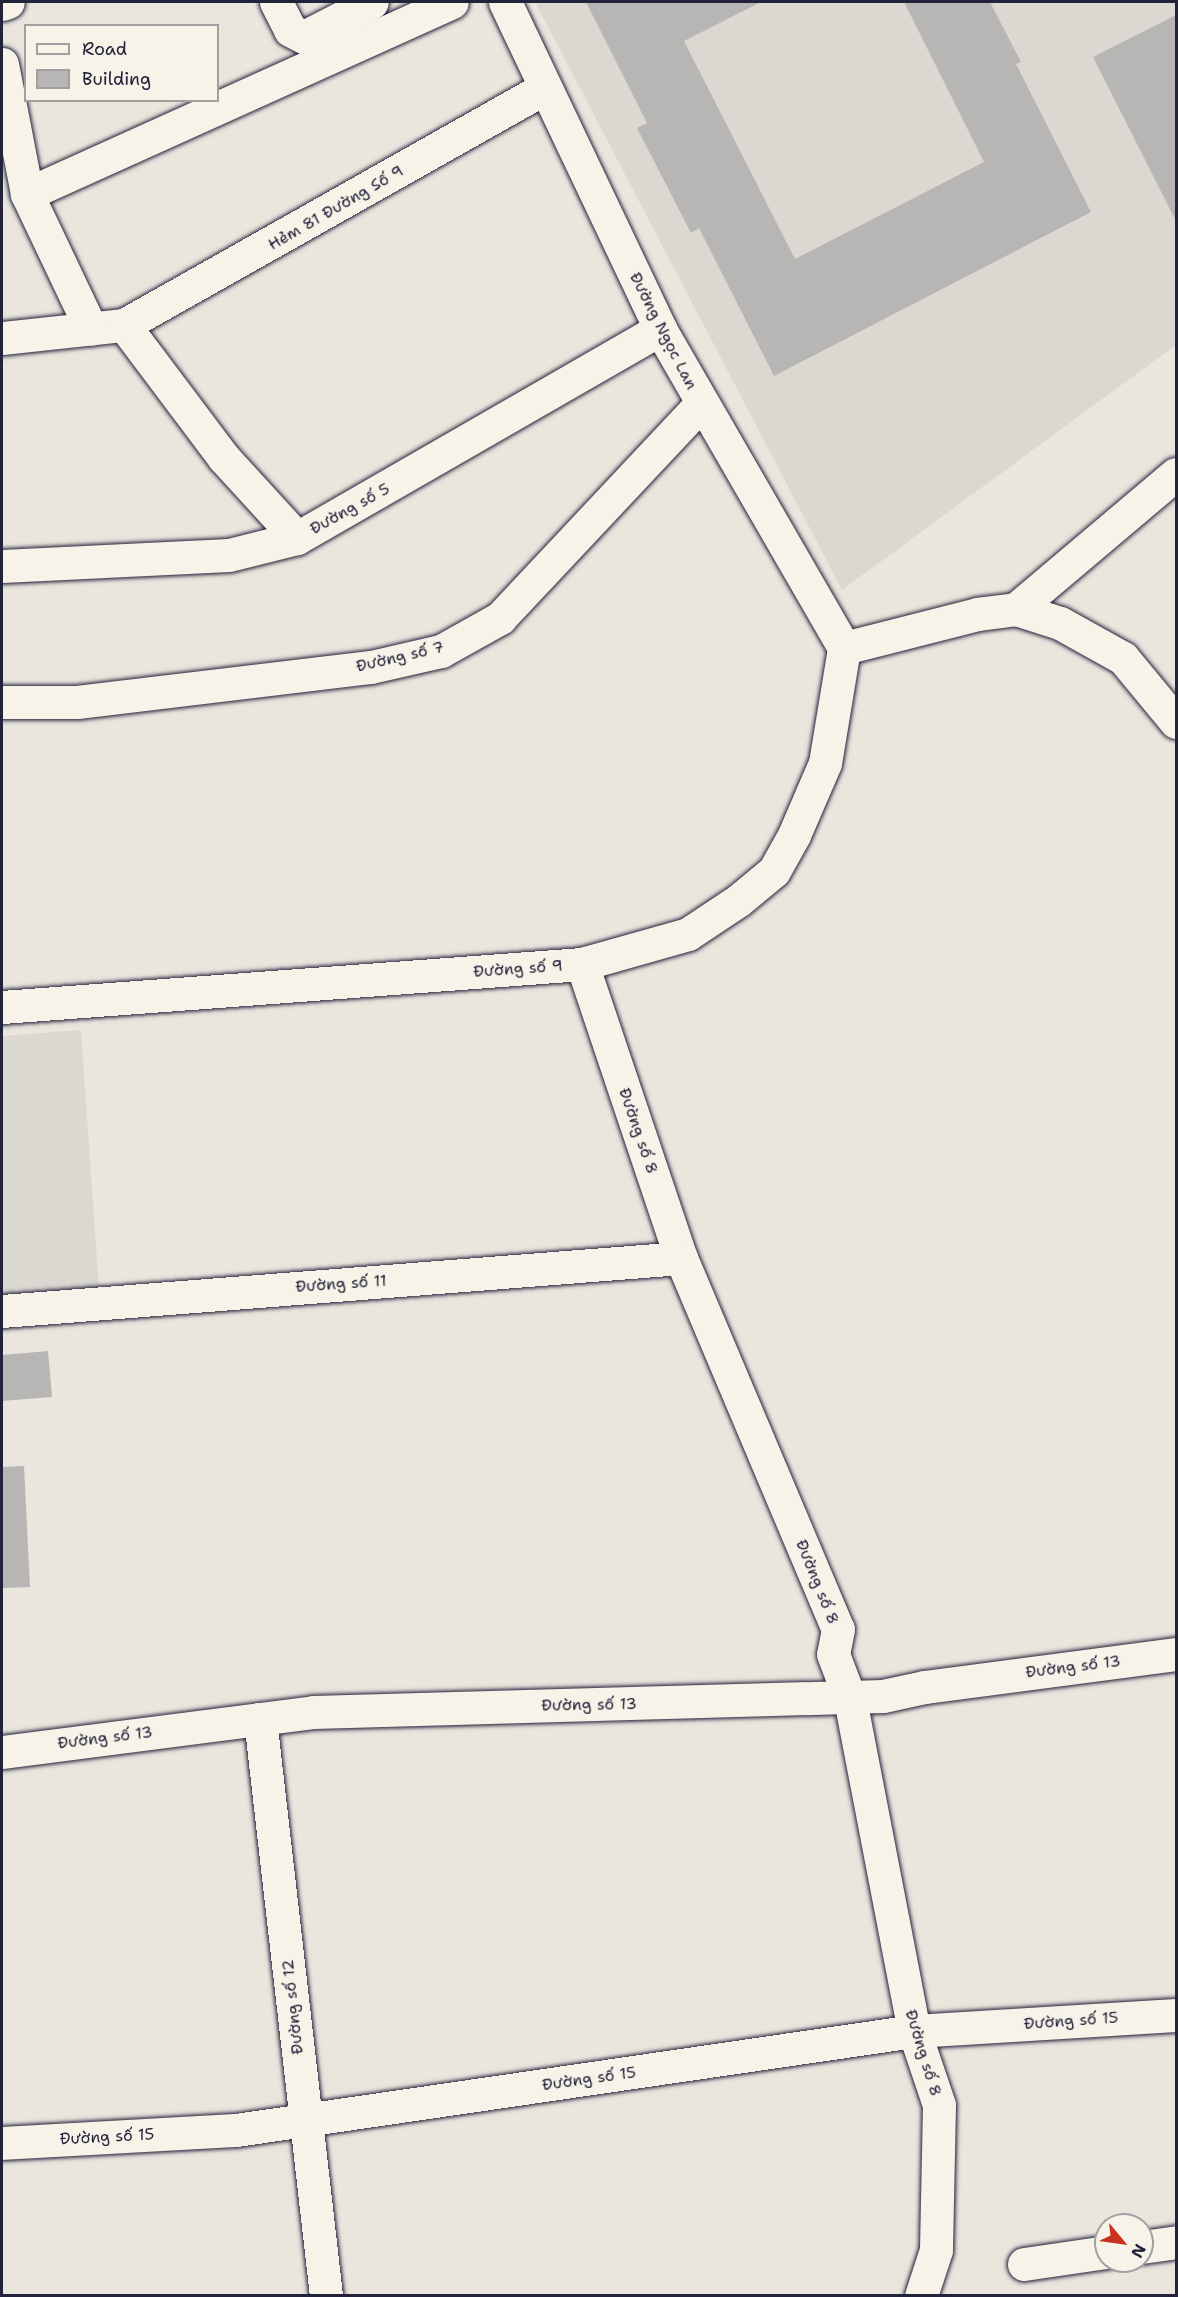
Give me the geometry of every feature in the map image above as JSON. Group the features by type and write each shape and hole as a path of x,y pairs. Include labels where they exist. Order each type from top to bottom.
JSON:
{"street":[{"path":"2,4 8,2"},
{"path":"276,2 290,30 304,37 372,2"},
{"path":"27,194 452,2"},
{"name":"Đường Ngọc Lan","path":"505,2 660,329 701,404 844,648"},
{"path":"2,64 27,194 91,329"},
{"name":"Hẻm 81 Đường Số 9","path":"124,325 545,88"},
{"path":"2,338 124,325 224,458 297,538"},
{"name":"Đường số 5","path":"2,566 229,555 297,538 660,329"},
{"name":"Đường số 7","path":"2,702 77,702 371,667 441,651 500,618 701,404"},
{"path":"1016,609 1176,474"},
{"path":"844,648 977,614 1016,609 1060,623 1123,658 1176,722"},
{"name":"Đường số 9","path":"2,1007 582,964 688,934 740,900 774,871 794,835 825,763 844,648"},
{"name":"Đường số 8","path":"582,964 681,1258 838,1629 833,1654 850,1699 914,2031 939,2105 936,2250 921,2295"},
{"name":"Đường số 11","path":"2,1311 681,1258"},
{"name":"Đường số 13","path":"2,1752 313,1713 850,1699 1176,1654"},
{"name":"Đường số 12","path":"260,1719 326,2295"},
{"name":"Đường số 15","path":"2,2143 236,2130 914,2031 1176,2015"},
{"path":"1154,2245 1176,2242"},
{"path":"1024,2264 1094,2254"}],"shaded area":[{"path":"535,2 1176,2 1176,345 842,590"},
{"path":"81,1030 99,1290 2,1297 2,1036"}],"building":[{"path":"586,2 761,2 684,41 795,259 984,162 904,2 990,2 1021,62 1016,64 1091,212 774,376 699,228 691,233 637,128 647,123"},
{"path":"1176,15 1176,221 1093,57"},
{"path":"48,1351 52,1397 2,1401 2,1355"},
{"path":"24,1466 30,1587 2,1588 2,1467"}]}
